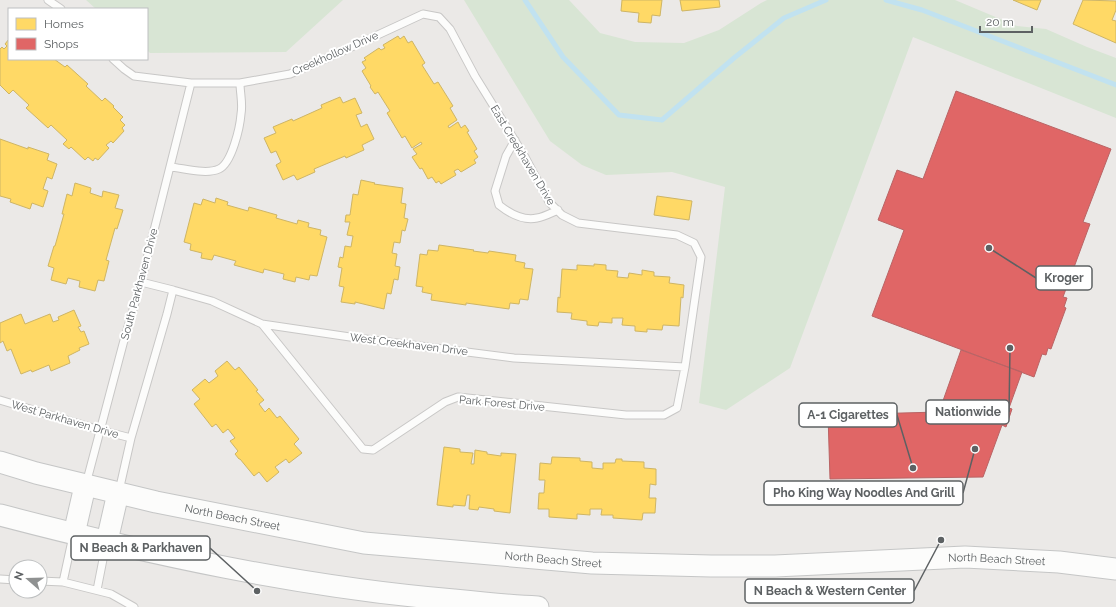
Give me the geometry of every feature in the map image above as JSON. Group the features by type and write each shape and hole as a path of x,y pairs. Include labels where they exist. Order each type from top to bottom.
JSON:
{"main road":[{"name":"North Beach Street","path":"0,462 85,486 164,504 364,543 592,563 775,566 966,558 1058,562 1116,569"},
{"path":"74,534 85,486"},
{"path":"107,541 118,493"},
{"path":"0,515 132,548 276,577 430,598 538,607"}],"lane":[{"path":"48,0 60,8"},
{"name":"Creekhollow Drive","path":"114,60 134,76 191,83 240,83 290,74 423,14 439,18"},
{"name":"East Creekhaven Drive","path":"439,18 450,30 525,157 549,202 562,215 578,224 677,235 694,243 701,257 685,367"},
{"name":"South Parkhaven Drive","path":"85,486 141,282 191,83"},
{"path":"170,167 207,172 220,169 229,158 236,142 242,113 240,83"},
{"path":"515,140 506,156 495,191 499,205 511,214 537,219 558,210"},
{"name":"West Creekhaven Drive","path":"141,282 212,302 262,324 514,358 685,367"},
{"path":"118,493 131,438 173,290"},
{"name":"Park Forest Drive","path":"262,324 363,449 373,450 445,402 458,397 626,415 664,415 677,408 685,367"},
{"name":"West Parkhaven Drive","path":"0,400 131,438"},
{"path":"63,582 74,534"},
{"path":"97,590 107,541"},
{"path":"48,581 63,582 111,594 134,607"}],"green space":[{"path":"86,0 343,0 286,52 150,53 148,51 148,8 95,8"},
{"path":"464,0 569,0 600,33 635,42 684,43 719,30 767,0 955,0 1017,26 1046,29 1116,58 1116,118 913,37 790,368 726,410 699,403 725,187 672,172 606,175 582,165 550,141"}],"building: Homes":[{"path":"622,0 662,0 660,16 652,15 651,23 638,22 639,13 621,11"},
{"path":"680,0 719,0 720,7 682,11"},
{"path":"1013,0 1041,0 1037,10"},
{"path":"1083,0 1116,1 1116,10 1112,20 1116,21 1116,43 1073,24"},
{"path":"398,36 400,39 404,36 408,43 412,41 425,63 422,65 434,84 438,82 453,106 450,108 457,120 448,126 449,128 458,122 461,128 465,125 469,131 467,132 477,149 474,151 478,157 474,160 476,163 461,172 458,169 454,171 456,175 441,184 439,181 436,183 432,177 428,179 422,168 420,169 412,157 417,154 413,149 422,144 421,142 412,148 405,136 402,138 387,113 390,111 378,92 375,94 370,87 371,86 362,71 366,68 362,62 366,60 364,58 379,48 381,50 385,48 383,45"},
{"path":"8,40 8,60 55,60 65,67 67,65 88,84 86,86 102,101 105,98 123,117 120,120 125,125 122,128 124,131 113,143 111,141 106,145 109,148 98,160 95,158 93,161 88,157 85,160 71,147 69,149 63,144 67,140 51,125 48,128 26,108 29,105 13,90 9,94 0,85 0,49 2,47 4,49 7,46 5,44"},
{"path":"340,97 343,103 355,98 362,113 356,115 361,127 367,124 374,139 362,145 364,150 314,169 315,172 297,180 294,175 283,180 276,165 281,162 276,151 271,153 264,138 276,133 273,127 292,119 293,121 322,108 321,105"},
{"path":"0,139 28,149 28,147 49,154 47,160 57,164 52,179 47,177 43,189 48,191 43,207 32,203 30,209 10,202 11,199 0,196"},
{"path":"361,180 375,183 374,184 403,188 401,203 406,204 404,218 408,219 405,231 402,230 400,243 394,242 392,253 397,254 395,266 400,267 398,280 394,279 391,294 387,293 384,309 355,302 355,304 341,302 344,287 339,286 342,268 338,267 340,257 343,258 345,246 351,247 353,236 347,235 350,222 345,222 346,215 350,215 353,194 358,195"},
{"path":"75,183 91,188 90,193 102,197 103,191 119,195 115,208 123,210 117,229 115,228 106,260 109,261 104,281 98,280 95,291 79,287 80,281 68,278 66,284 51,280 54,268 48,266 64,214 62,214 67,194 72,196"},
{"path":"657,196 692,201 689,220 654,215"},
{"path":"216,198 228,202 227,205 248,211 249,207 277,215 276,218 297,224 298,220 309,223 308,227 321,230 320,235 327,237 317,276 310,275 309,280 296,277 295,282 283,279 284,274 264,269 263,273 234,265 236,261 214,255 212,260 201,258 202,253 190,250 191,244 184,242 194,203 201,205 203,199 215,203"},
{"path":"439,245 488,253 489,251 516,255 515,261 525,263 524,268 533,269 528,300 520,299 519,304 510,303 509,309 431,300 432,294 422,292 423,287 416,286 420,254 427,255 428,250 438,251"},
{"path":"594,264 606,265 606,270 618,271 617,277 628,278 629,273 642,275 642,270 654,272 654,276 670,277 669,283 684,285 683,298 681,297 679,326 663,325 662,330 647,329 647,332 635,331 635,326 622,325 623,318 612,318 612,323 599,322 598,326 587,325 587,321 571,319 572,313 557,312 558,297 560,298 562,269 577,270 577,265 594,266"},
{"path":"74,310 81,326 78,327 81,332 84,331 89,344 79,348 80,350 68,356 70,363 51,371 49,365 32,372 31,370 21,374 11,349 7,351 3,341 0,343 0,323 21,314 25,324 50,314 53,322 59,320 58,317"},
{"path":"227,361 235,370 239,367 258,390 256,391 264,400 259,404 265,412 269,408 277,418 280,416 299,439 294,444 302,453 289,463 286,459 275,467 279,472 267,482 259,472 254,476 235,454 238,451 230,441 235,438 228,429 223,433 216,424 212,427 194,404 200,399 192,390 205,379 209,383 218,376 215,371"},
{"path":"444,447 460,449 460,452 473,453 471,464 474,464 475,450 501,456 501,453 516,454 510,513 479,507 478,510 469,509 470,495 467,495 465,506 453,505 453,507 437,505"},
{"path":"552,457 580,458 580,461 592,462 592,468 603,469 603,463 615,463 616,459 622,459 622,461 644,462 644,468 656,469 656,485 650,484 649,498 656,498 655,513 643,513 642,520 613,518 613,515 601,515 602,509 590,509 590,515 577,514 577,519 549,517 549,509 538,509 539,493 544,493 545,480 539,480 540,463 551,464"}],"building: Shops":[{"path":"956,91 1111,149 1083,222 1090,224 1063,297 1067,298 1064,307 1066,308 1051,349 1048,348 1046,355 1042,354 1034,377 872,316 904,230 878,220 897,170 923,179"},
{"path":"961,350 1022,372 1009,408 1012,409 1006,427 1002,425 983,477 830,479 828,415 939,412"}],"waterway":[{"path":"525,0 563,57 619,115 662,120 734,58 784,18 826,0"},
{"path":"886,0 922,10 1116,85"}],"place":[{"name":"Kroger","path":"989,248"},
{"name":"Nationwide","path":"1010,348"},
{"name":"Pho King Way Noodles And Grill","path":"975,449"},
{"name":"A-1 Cigarettes","path":"913,468"},
{"name":"N Beach & Western Center","path":"941,540"},
{"name":"N Beach & Parkhaven","path":"257,591"}]}
